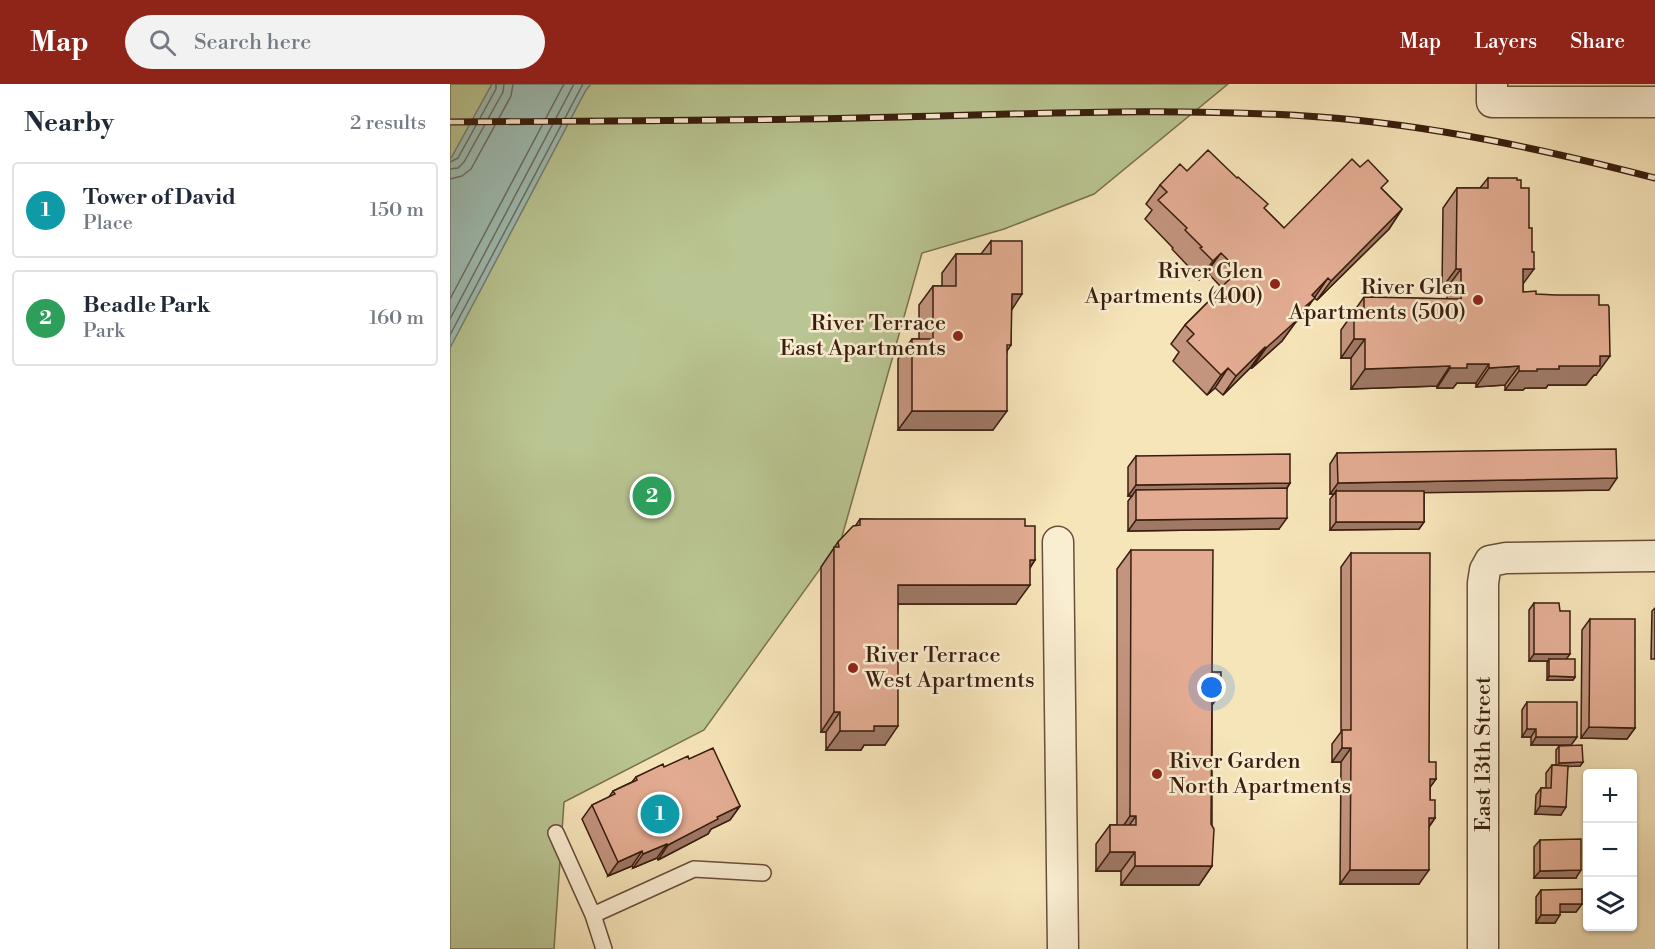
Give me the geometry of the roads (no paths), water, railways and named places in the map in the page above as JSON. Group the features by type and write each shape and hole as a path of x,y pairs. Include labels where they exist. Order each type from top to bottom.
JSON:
{"street":[{"path":"1492,93 1655,102"},
{"path":"1058,542 1063,949"},
{"name":"East 13th Street","path":"1483,949 1483,583 1485,570 1490,561 1506,558 1655,556"}],"lane":[{"path":"556,833 593,915 604,949"},
{"path":"593,915 694,869 763,873"}],"water":[{"path":"492,84 591,84 450,348 450,160"}],"railway":[{"path":"450,122 807,119 1089,112 1263,114 1362,121 1447,132 1573,158 1655,178"}],"place":[{"name":"River Glen Apartments (400)","path":"1275,284"},
{"name":"River Glen Apartments (500)","path":"1478,300"},
{"name":"River Terrace East Apartments","path":"958,336"},
{"name":"Beadle Park","path":"652,496"},
{"name":"River Terrace West Apartments","path":"853,668"},
{"name":"River Garden North Apartments","path":"1157,774"},
{"name":"Tower of David","path":"660,814"}]}
